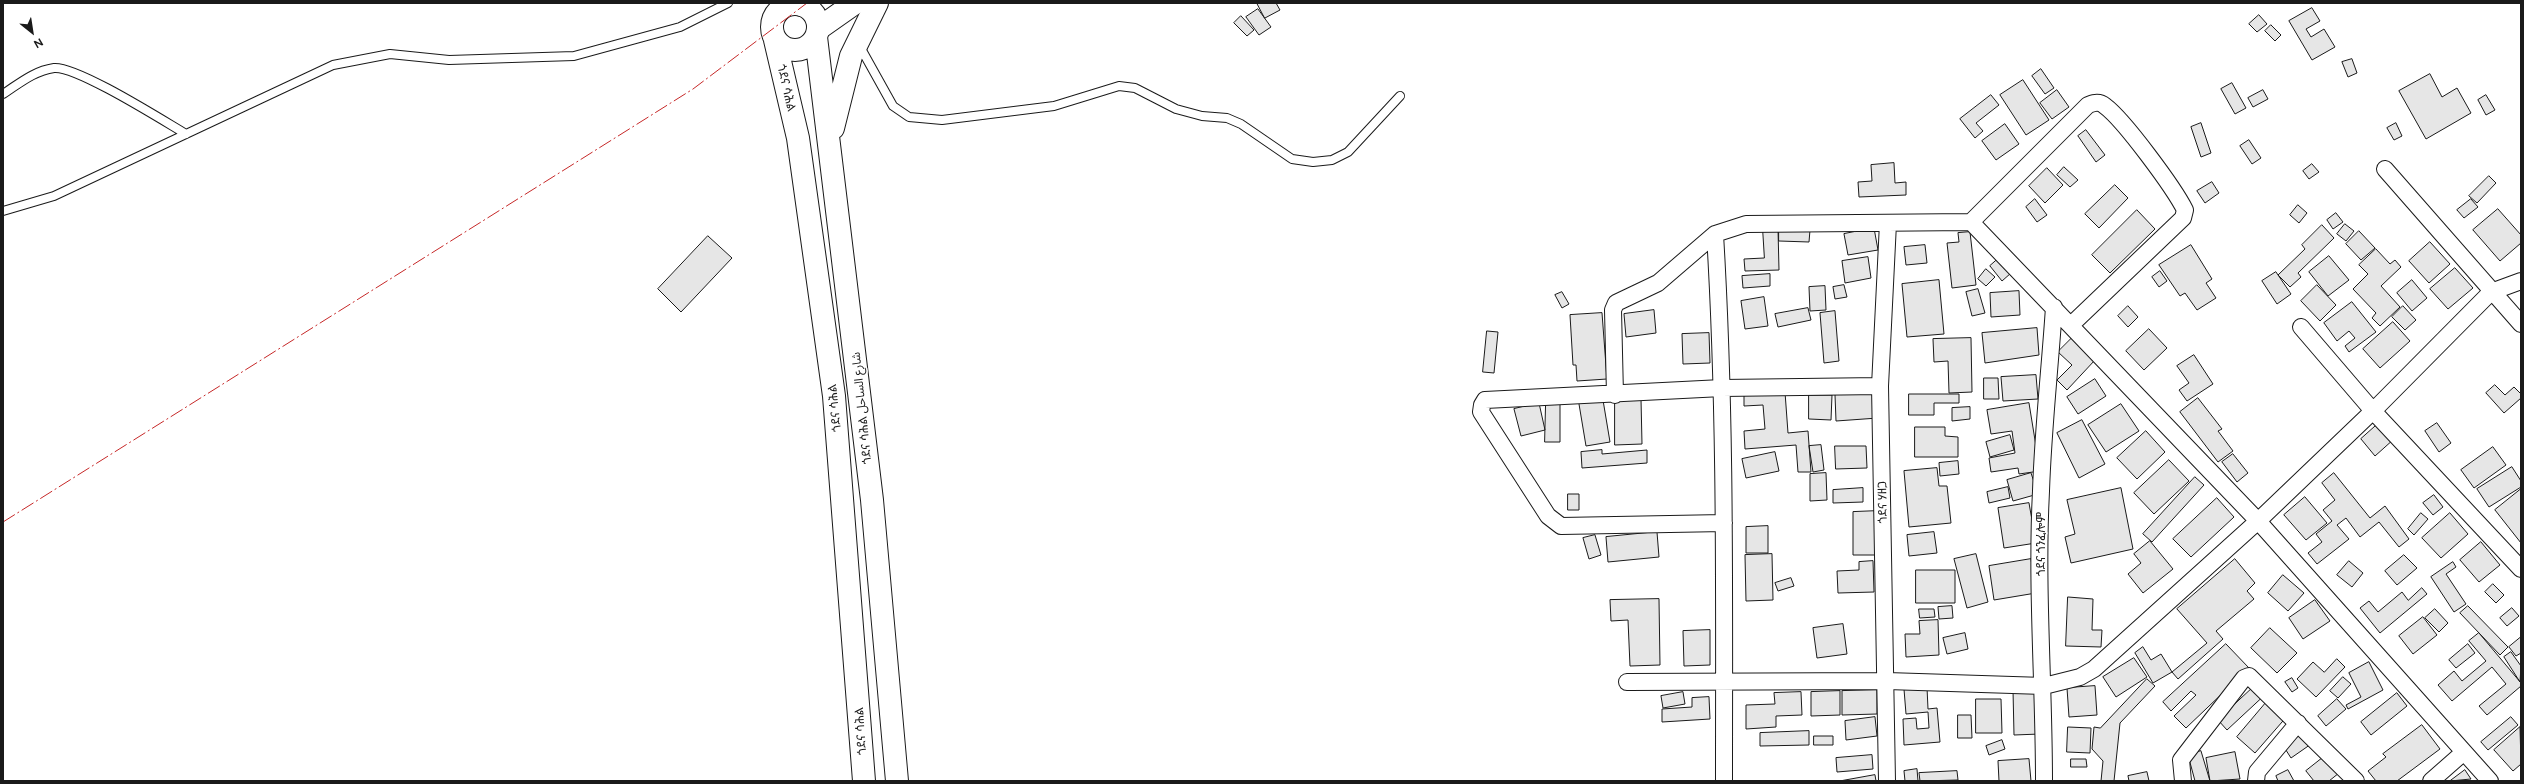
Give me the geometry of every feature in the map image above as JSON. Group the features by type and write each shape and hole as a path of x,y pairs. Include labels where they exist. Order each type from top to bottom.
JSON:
{"main road":[{"name":"ጎደና ሳሕል","path":"764,3 774,34 798,138 834,396 864,781"},
{"name":"ጎደና ሳሕል","path":"774,34 780,45 793,50 807,47 817,33 855,3"},
{"path":"829,142 851,56 877,3"},
{"path":"774,34 776,15 780,10 786,6 801,4 814,14 817,33"},
{"name":"ጎደና ሳሕል شارع الساحل","path":"817,33 867,455 897,781"},
{"path":"806,196 835,191"},
{"path":"839,457 867,455"}],"street":[{"path":"1615,395 1613,310 1616,303 1658,283 1715,234 1746,224 1971,222 2088,105 2097,102 2104,105 2128,129 2185,210 2183,218 2071,325"},
{"path":"2386,169 2491,292 2521,324"},
{"path":"1971,222 2258,521 2490,781"},
{"name":"ጎደና ሃዘጋ","path":"1887,781 1887,681 1880,386 1888,223"},
{"path":"1715,234 1722,388 1724,523 1724,781"},
{"path":"1627,682 1724,680 1887,681 2044,686 2080,677 2094,669 2258,521 2373,411 2491,292 2521,281"},
{"name":"ጎደና ጎንፈሎም","path":"2044,781 2044,686 2040,640 2041,491 2054,307"},
{"path":"2301,327 2373,411 2521,569"},
{"path":"1724,523 1561,526 1548,516 1481,412 1482,405 1485,400 1615,395 1722,388 1880,386"},
{"path":"2183,781 2182,760 2244,678 2249,676 2356,781"},
{"path":"2256,781 2257,772 2298,723"},
{"path":"2431,781 2464,752"}],"lane":[{"path":"3,211 54,196 332,65 390,54 449,60 574,56 680,27 728,3"},
{"path":"857,43 893,106 909,117 942,120 1054,106 1119,86 1135,88 1176,109 1202,116 1227,118 1241,124 1292,159 1313,162 1332,160 1348,152 1400,96"},
{"path":"3,94 35,72 56,68 82,76 186,134"}],"building":[{"path":"1257,3 1276,3 1280,10 1265,18"},
{"path":"2312,8 2320,21 2306,29 2311,37 2324,29 2335,47 2312,60 2289,21"},
{"path":"1258,9 1271,27 1259,35 1246,17"},
{"path":"2259,15 2267,24 2257,32 2249,24"},
{"path":"1241,16 1254,30 1247,36 1234,23"},
{"path":"2271,25 2281,35 2275,41 2265,31"},
{"path":"2352,59 2357,73 2348,77 2342,62"},
{"path":"2041,69 2054,88 2045,94 2032,76"},
{"path":"2430,74 2442,97 2457,88 2471,113 2426,139 2399,91"},
{"path":"2023,80 2049,120 2026,135 2000,95"},
{"path":"2232,83 2246,108 2235,114 2221,89"},
{"path":"2057,90 2069,107 2052,119 2040,103"},
{"path":"2263,90 2268,99 2253,107 2248,98"},
{"path":"1991,95 1999,105 1976,123 1983,131 1975,138 1960,119"},
{"path":"2486,95 2495,110 2486,115 2478,100"},
{"path":"2201,123 2211,153 2201,157 2191,127"},
{"path":"2396,123 2402,136 2394,140 2387,128"},
{"path":"2005,124 2019,144 1996,160 1982,141"},
{"path":"2086,130 2105,155 2096,162 2078,136"},
{"path":"2249,140 2261,158 2252,164 2240,146"},
{"path":"1894,163 1895,183 1906,182 1906,195 1859,197 1858,182 1872,181 1871,165"},
{"path":"2312,164 2319,172 2309,179 2303,171"},
{"path":"2064,167 2078,180 2070,187 2057,175"},
{"path":"2047,168 2063,185 2045,203 2029,186"},
{"path":"2489,176 2496,183 2477,203 2469,196"},
{"path":"2212,182 2219,193 2205,203 2197,191"},
{"path":"2115,185 2128,198 2099,228 2085,214"},
{"path":"2035,199 2047,215 2037,222 2026,207"},
{"path":"2471,199 2478,207 2464,218 2457,210"},
{"path":"2298,205 2307,213 2299,223 2290,215"},
{"path":"2498,209 2521,235 2521,243 2500,261 2473,230"},
{"path":"2137,210 2155,229 2110,273 2092,255"},
{"path":"2336,213 2343,222 2333,229 2327,220"},
{"path":"2345,224 2354,231 2346,241 2337,234"},
{"path":"2322,225 2334,238 2298,273 2301,277 2290,287 2278,275 2305,249 2302,245"},
{"path":"1779,228 1810,230 1809,242 1779,241"},
{"path":"1874,228 1878,250 1848,255 1844,234"},
{"path":"1763,229 1778,229 1779,270 1745,271 1744,259 1764,258"},
{"path":"2359,231 2375,248 2361,260 2346,244"},
{"path":"1970,232 1976,285 1952,288 1947,243 1959,242 1958,233"},
{"path":"708,236 732,258 681,312 658,289"},
{"path":"2430,242 2450,264 2429,283 2409,261"},
{"path":"1925,245 1927,263 1906,265 1904,247"},
{"path":"2191,245 2212,279 2206,283 2216,298 2197,310 2185,293 2180,296 2159,265"},
{"path":"2376,249 2390,264 2395,260 2401,267 2381,286 2400,307 2380,326 2372,318 2376,313 2353,289 2368,274 2359,265"},
{"path":"2329,256 2349,280 2328,296 2309,272"},
{"path":"1868,257 1871,278 1845,283 1842,261"},
{"path":"1998,259 2011,273 2002,281 1990,266"},
{"path":"2455,268 2473,288 2448,309 2430,289"},
{"path":"1986,269 1995,277 1986,286 1978,279"},
{"path":"2160,271 2167,281 2159,287 2152,277"},
{"path":"2276,272 2291,294 2277,304 2262,281"},
{"path":"1770,274 1770,286 1743,288 1742,276"},
{"path":"1939,280 1944,334 1907,337 1902,284"},
{"path":"2412,280 2427,298 2412,311 2397,293"},
{"path":"1844,285 1847,297 1835,299 1833,287"},
{"path":"2317,285 2336,305 2320,321 2301,301"},
{"path":"1825,286 1826,310 1810,311 1809,287"},
{"path":"1978,289 1985,313 1972,316 1966,292"},
{"path":"2019,291 2020,315 1991,317 1990,293"},
{"path":"1562,292 1569,304 1562,308 1555,295"},
{"path":"1764,297 1768,326 1745,329 1741,301"},
{"path":"2352,302 2376,332 2349,352 2345,346 2355,338 2349,331 2337,341 2324,323"},
{"path":"2128,306 2138,317 2128,327 2118,316"},
{"path":"2403,306 2416,320 2405,330 2392,317"},
{"path":"1808,308 1811,320 1778,327 1775,314"},
{"path":"1654,310 1656,333 1626,337 1624,314"},
{"path":"1835,311 1839,361 1824,363 1820,313"},
{"path":"1602,313 1607,379 1577,381 1576,365 1573,365 1570,315"},
{"path":"2393,322 2410,341 2380,368 2363,349"},
{"path":"2037,328 2039,355 1985,363 1982,333"},
{"path":"2149,329 2167,348 2144,370 2126,351"},
{"path":"1487,331 1498,332 1494,373 1483,372"},
{"path":"1709,333 1710,363 1683,364 1682,334"},
{"path":"1971,338 1972,392 1949,393 1948,361 1934,362 1933,339"},
{"path":"2072,338 2095,360 2067,390 2057,380 2072,365 2058,352"},
{"path":"2194,355 2213,384 2187,401 2179,390 2189,383 2177,366"},
{"path":"2036,375 2038,399 2003,401 2001,377"},
{"path":"1984,378 1998,378 1999,399 1984,399"},
{"path":"2095,379 2106,396 2078,414 2067,397"},
{"path":"2495,385 2505,395 2514,387 2521,394 2521,398 2504,413 2486,393"},
{"path":"1785,392 1788,433 1808,431 1811,472 1798,472 1796,445 1745,449 1744,431 1765,429 1763,405 1744,406 1744,396"},
{"path":"1876,392 1878,418 1836,421 1835,395"},
{"path":"1909,394 1959,394 1959,403 1934,403 1934,415 1909,415"},
{"path":"1809,395 1832,395 1831,420 1809,419"},
{"path":"2198,398 2222,429 2218,431 2233,451 2218,462 2180,412"},
{"path":"1615,399 1641,399 1642,444 1615,445"},
{"path":"1603,400 1610,442 1586,446 1579,404"},
{"path":"1539,403 1545,430 1521,436 1514,409"},
{"path":"1546,403 1560,403 1560,442 1545,442"},
{"path":"2029,403 2040,471 2019,474 2018,468 1991,472 1989,458 2015,453 2012,431 1991,434 1987,410"},
{"path":"2121,404 2139,431 2106,452 2088,425"},
{"path":"1970,407 1970,419 1952,421 1952,408"},
{"path":"2082,420 2105,464 2079,478 2057,433"},
{"path":"2379,423 2394,439 2375,456 2361,439"},
{"path":"2437,423 2451,443 2439,452 2425,431"},
{"path":"1915,427 1945,427 1945,436 1958,437 1958,457 1915,457"},
{"path":"2146,431 2165,452 2137,479 2117,458"},
{"path":"2010,435 2014,450 1990,457 1986,442"},
{"path":"1821,445 1824,470 1813,472 1809,446"},
{"path":"1835,446 1866,446 1867,468 1836,469"},
{"path":"2493,447 2506,465 2474,488 2461,470"},
{"path":"1602,450 1602,454 1647,450 1647,463 1582,468 1581,452"},
{"path":"1775,452 1779,471 1746,478 1742,459"},
{"path":"2233,454 2248,473 2237,482 2222,462"},
{"path":"2169,460 2189,481 2154,514 2134,493"},
{"path":"1958,461 1959,474 1940,476 1939,463"},
{"path":"2512,467 2521,481 2521,487 2489,507 2477,489"},
{"path":"1937,468 1939,486 1947,486 1951,523 1909,527 1904,471"},
{"path":"1826,473 1827,500 1810,501 1810,474"},
{"path":"2031,473 2038,494 2013,501 2007,480"},
{"path":"2334,473 2370,518 2385,506 2409,539 2399,547 2379,522 2360,537 2346,518 2337,525 2349,539 2317,564 2308,553 2322,542 2316,534 2332,521 2323,510 2335,500 2322,483"},
{"path":"2195,477 2204,485 2152,542 2143,534"},
{"path":"2008,487 2010,498 1989,503 1987,492"},
{"path":"1863,488 1863,502 1833,503 1833,490"},
{"path":"2121,488 2133,549 2071,563 2065,537 2075,534 2067,500"},
{"path":"2521,489 2521,543 2495,510"},
{"path":"1568,494 1579,494 1579,510 1568,510"},
{"path":"2434,495 2443,507 2433,515 2423,503"},
{"path":"2305,497 2327,523 2306,540 2284,515"},
{"path":"2217,498 2234,517 2191,557 2173,539"},
{"path":"2029,503 2036,543 2004,548 1998,508"},
{"path":"1878,511 1879,555 1853,555 1853,512"},
{"path":"2421,513 2428,519 2414,535 2408,529"},
{"path":"2450,513 2468,534 2441,558 2422,538"},
{"path":"1768,526 1768,553 1746,553 1746,527"},
{"path":"1657,532 1659,557 1608,562 1606,537"},
{"path":"1934,532 1937,553 1909,556 1907,535"},
{"path":"1595,535 1601,555 1589,559 1583,538"},
{"path":"2150,541 2173,569 2143,593 2128,574 2141,563 2134,554"},
{"path":"2481,542 2500,565 2479,582 2460,560"},
{"path":"1772,554 1773,600 1746,601 1745,555"},
{"path":"1976,554 1988,602 1967,608 1954,559"},
{"path":"2404,555 2417,568 2397,585 2385,571"},
{"path":"2031,559 2036,593 1994,600 1989,566"},
{"path":"2235,559 2255,583 2247,591 2254,599 2216,631 2223,639 2178,679 2172,672 2207,643 2177,609"},
{"path":"1873,561 1874,592 1838,593 1837,571 1859,570 1859,562"},
{"path":"2349,561 2363,573 2352,587 2337,575"},
{"path":"2453,562 2456,567 2446,574 2466,604 2454,612 2431,577"},
{"path":"1916,570 1955,570 1955,603 1916,603"},
{"path":"2283,575 2304,593 2288,611 2268,593"},
{"path":"1791,578 1794,586 1778,591 1775,583"},
{"path":"2493,584 2504,595 2496,603 2485,592"},
{"path":"2422,588 2427,594 2380,633 2360,608 2369,601 2378,612 2402,592 2408,600"},
{"path":"2068,597 2093,599 2092,630 2102,630 2101,647 2066,646"},
{"path":"1659,599 1660,665 1630,666 1628,620 1611,621 1610,600"},
{"path":"2315,600 2330,621 2303,639 2289,618"},
{"path":"1952,606 1953,618 1939,619 1938,607"},
{"path":"2468,606 2508,647 2500,655 2460,613"},
{"path":"2512,608 2519,616 2507,626 2500,618"},
{"path":"1919,609 1934,609 1935,617 1920,618"},
{"path":"2435,609 2448,623 2439,632 2425,618"},
{"path":"2423,617 2437,635 2413,654 2399,636"},
{"path":"1938,620 1939,655 1906,657 1905,634 1920,634 1919,621"},
{"path":"1843,624 1847,654 1817,658 1813,628"},
{"path":"2270,628 2297,653 2277,673 2251,648"},
{"path":"1710,630 1710,665 1684,666 1683,631"},
{"path":"1965,633 1968,649 1947,654 1943,638"},
{"path":"2479,633 2521,683 2521,686 2487,715 2479,706 2506,684 2492,667 2452,701 2438,685 2454,671 2462,681 2486,661 2469,641"},
{"path":"2521,637 2521,653 2516,656 2509,647"},
{"path":"2226,644 2249,668 2186,728 2174,716 2196,695 2191,691 2171,711 2163,702"},
{"path":"2468,644 2475,653 2456,668 2449,660"},
{"path":"2143,647 2151,660 2161,654 2172,672 2153,683 2135,653"},
{"path":"2511,652 2521,666 2520,682 2504,657"},
{"path":"2134,658 2147,677 2116,697 2103,677"},
{"path":"2337,659 2345,667 2316,697 2297,679 2313,662 2324,672"},
{"path":"2369,662 2383,690 2348,709 2346,705 2361,697 2349,673"},
{"path":"2343,677 2351,684 2338,698 2330,691"},
{"path":"2292,678 2298,688 2292,692 2285,682"},
{"path":"2147,679 2155,686 2120,723 2114,781 2101,781 2103,761 2092,749 2094,727 2100,728"},
{"path":"2260,681 2269,691 2227,730 2218,720"},
{"path":"2095,686 2097,715 2069,717 2067,688"},
{"path":"1927,687 1928,709 1937,708 1940,742 1904,745 1903,719 1916,718 1917,729 1929,728 1928,712 1906,714 1904,689"},
{"path":"2038,689 2040,734 2014,735 2013,690"},
{"path":"1877,690 1877,714 1842,715 1842,691"},
{"path":"1840,691 1840,715 1811,716 1811,692"},
{"path":"1683,692 1685,704 1663,708 1661,696"},
{"path":"1801,692 1802,715 1776,716 1776,727 1746,729 1746,705 1775,704 1774,693"},
{"path":"2397,693 2407,706 2371,735 2361,722"},
{"path":"1709,697 1710,719 1662,722 1662,709 1692,707 1692,698"},
{"path":"2270,698 2289,714 2255,753 2237,737"},
{"path":"1976,699 2001,699 2002,733 1976,733"},
{"path":"2337,699 2346,709 2326,726 2318,716"},
{"path":"1958,715 1971,715 1972,738 1958,738"},
{"path":"1875,717 1877,736 1846,740 1845,721"},
{"path":"2511,717 2518,725 2488,750 2481,742"},
{"path":"2422,725 2440,749 2397,781 2376,781 2368,771 2386,757 2383,754"},
{"path":"2068,727 2091,728 2090,753 2067,752"},
{"path":"2520,727 2521,764 2513,771 2494,750"},
{"path":"1809,731 1809,745 1760,746 1760,733"},
{"path":"2306,731 2314,742 2291,758 2284,747"},
{"path":"1814,736 1833,736 1833,745 1814,745"},
{"path":"2002,740 2005,749 1989,755 1986,746"},
{"path":"2201,751 2210,781 2195,781 2188,755"},
{"path":"2235,752 2240,779 2210,781 2206,758"},
{"path":"1872,755 1873,769 1837,772 1836,758"},
{"path":"2325,756 2339,773 2329,781 2314,781 2306,771"},
{"path":"2029,759 2031,781 1999,781 1998,761"},
{"path":"2071,759 2086,759 2087,767 2071,767"},
{"path":"1917,769 1918,781 1905,781 1904,771"},
{"path":"2288,770 2294,781 2278,781 2276,776"},
{"path":"2465,770 2471,779 2450,781"},
{"path":"1957,771 1958,780 1920,781 1919,773"},
{"path":"2147,772 2149,781 2129,781 2128,776"},
{"path":"1875,775 1876,781 1840,781"}],"power":[{"path":"3,522 693,89 807,3"}]}
